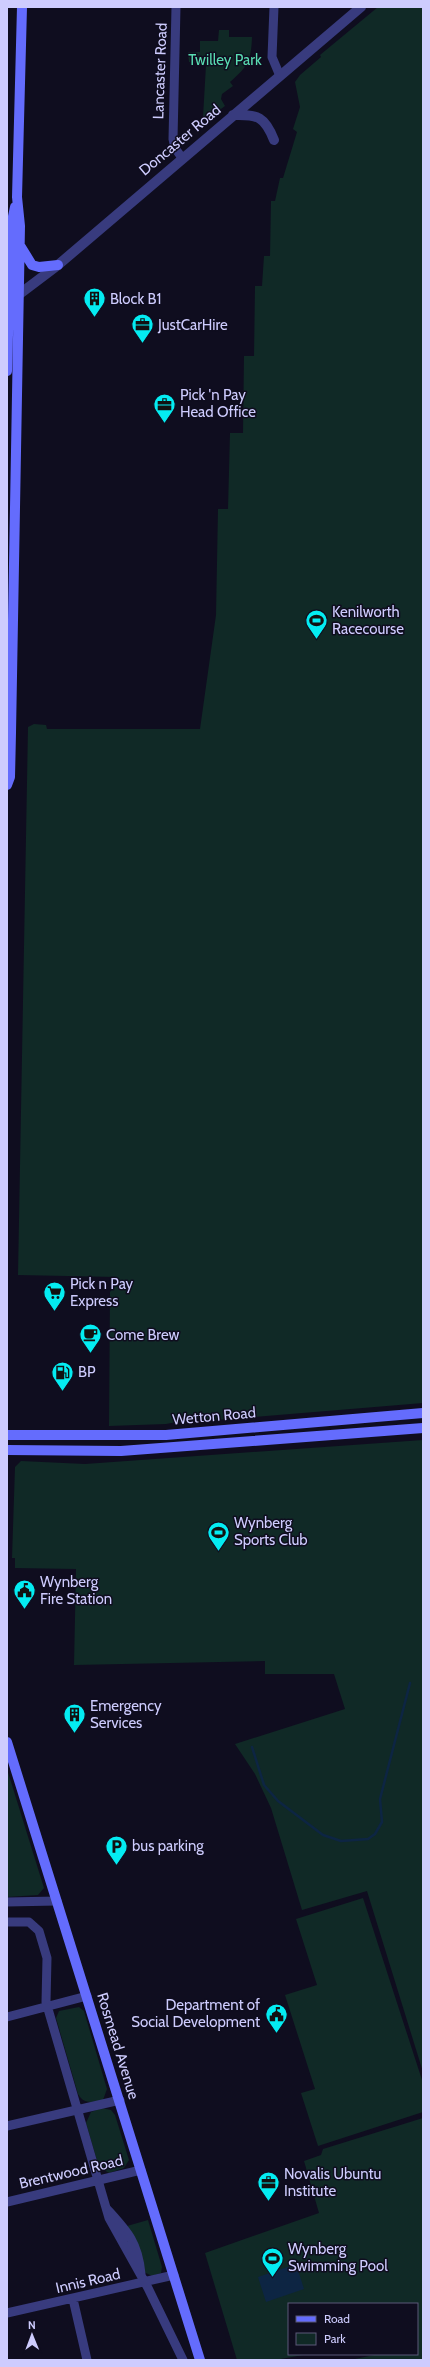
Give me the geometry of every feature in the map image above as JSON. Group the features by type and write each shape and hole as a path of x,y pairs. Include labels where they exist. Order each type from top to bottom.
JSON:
{"main road":[{"path":"7,785 10,777 11,514 19,295 20,243 17,197 22,7"},
{"path":"7,371 11,226 17,197"},
{"path":"20,243 27,260 32,265 39,267 58,265"},
{"name":"Wetton Road","path":"7,1435 166,1435 423,1413"},
{"name":"Wetton Road","path":"7,1450 121,1451 423,1428"},
{"name":"Rosmead Avenue","path":"7,1742 142,2170 200,2360"}],"street":[{"name":"Lancaster Road","path":"176,7 173,139 175,148 182,158"},
{"path":"274,7 272,57 280,76"},
{"name":"Doncaster Road","path":"8,303 58,265 361,7"},
{"path":"233,115 258,116 267,124 274,140"},
{"path":"7,1902 57,1901"},
{"path":"7,1922 29,1922 39,1931 47,1958 45,1996 107,2208 124,2226 134,2243 143,2280 183,2360"},
{"path":"7,2017 87,1996"},
{"path":"7,2126 120,2100"},
{"name":"Brentwood Road","path":"7,2202 142,2170"},
{"name":"Innis Road","path":"7,2313 73,2299 143,2280 174,2275"},
{"path":"73,2299 87,2360"}],"green space":[{"name":"Kenilworth Racecourse","path":"378,7 423,7 423,1403 217,1420 198,1418 166,1424 109,1426 110,1292 117,1283 117,1277 18,1275 28,727 34,724 46,725 47,729 200,729 216,615 218,509 228,509 230,433 243,433 244,356 254,356 255,286 262,286 264,256 270,256 271,201 275,201 280,178 283,178 297,132 293,129 300,107 295,82 300,75 321,57 320,55"},
{"name":"Twilley Park","path":"219,30 229,30 229,37 252,37 251,52 245,67 230,82 233,86 222,94 221,99 225,106 206,120 203,117 206,65 189,62 188,52 200,52 200,41 218,41"},
{"name":"Wynberg Sports Club","path":"423,1440 423,2072 367,1891 302,1910 271,1808 255,1774 235,1744 345,1709 334,1674 265,1674 265,1661 74,1665 76,1569 15,1568 15,1558 12,1558 15,1467 21,1461 85,1464"},
{"path":"7,1769 44,1888 38,1895 7,1897"},
{"path":"363,1898 423,2083 423,2112 318,2146 301,2093 315,2089 285,1995 317,1985 296,1919"},
{"path":"79,2007 84,2011 107,2089 103,2100 89,2102 83,2100 78,2094 56,2018 59,2011"},
{"path":"102,2108 111,2110 115,2115 129,2160 124,2168 109,2173 102,2169 98,2164 86,2123 91,2112"},
{"path":"423,2118 423,2360 350,2360 374,2355 418,2355 418,2303 288,2303 288,2355 303,2355 275,2360 237,2360 205,2253 319,2213 304,2161 321,2155 323,2149"},
{"path":"148,2220 162,2267 161,2273 152,2276 144,2272 127,2226"}],"water":[{"path":"296,2264 304,2289 266,2302 258,2277"}],"waterway":[{"path":"252,1747 264,1785 278,1801 323,1835 341,1841 368,1839 375,1834 382,1822 380,1799 410,1683"}],"place":[{"name":"Block B1","path":"94,318"},
{"name":"JustCarHire","path":"142,344"},
{"name":"Pick 'n Pay Head Office","path":"165,424"},
{"name":"Kenilworth Racecourse","path":"317,640"},
{"name":"Pick n Pay Express","path":"54,1312"},
{"name":"Come Brew","path":"90,1354"},
{"name":"BP","path":"63,1392"},
{"name":"Wynberg Sports Club","path":"218,1552"},
{"name":"Wynberg Fire Station","path":"25,1610"},
{"name":"Emergency Services","path":"75,1734"},
{"name":"bus parking","path":"117,1866"},
{"name":"Department of Social Development","path":"276,2034"},
{"name":"Novalis Ubuntu Institute","path":"269,2202"},
{"name":"Wynberg Swimming Pool","path":"272,2278"}]}
